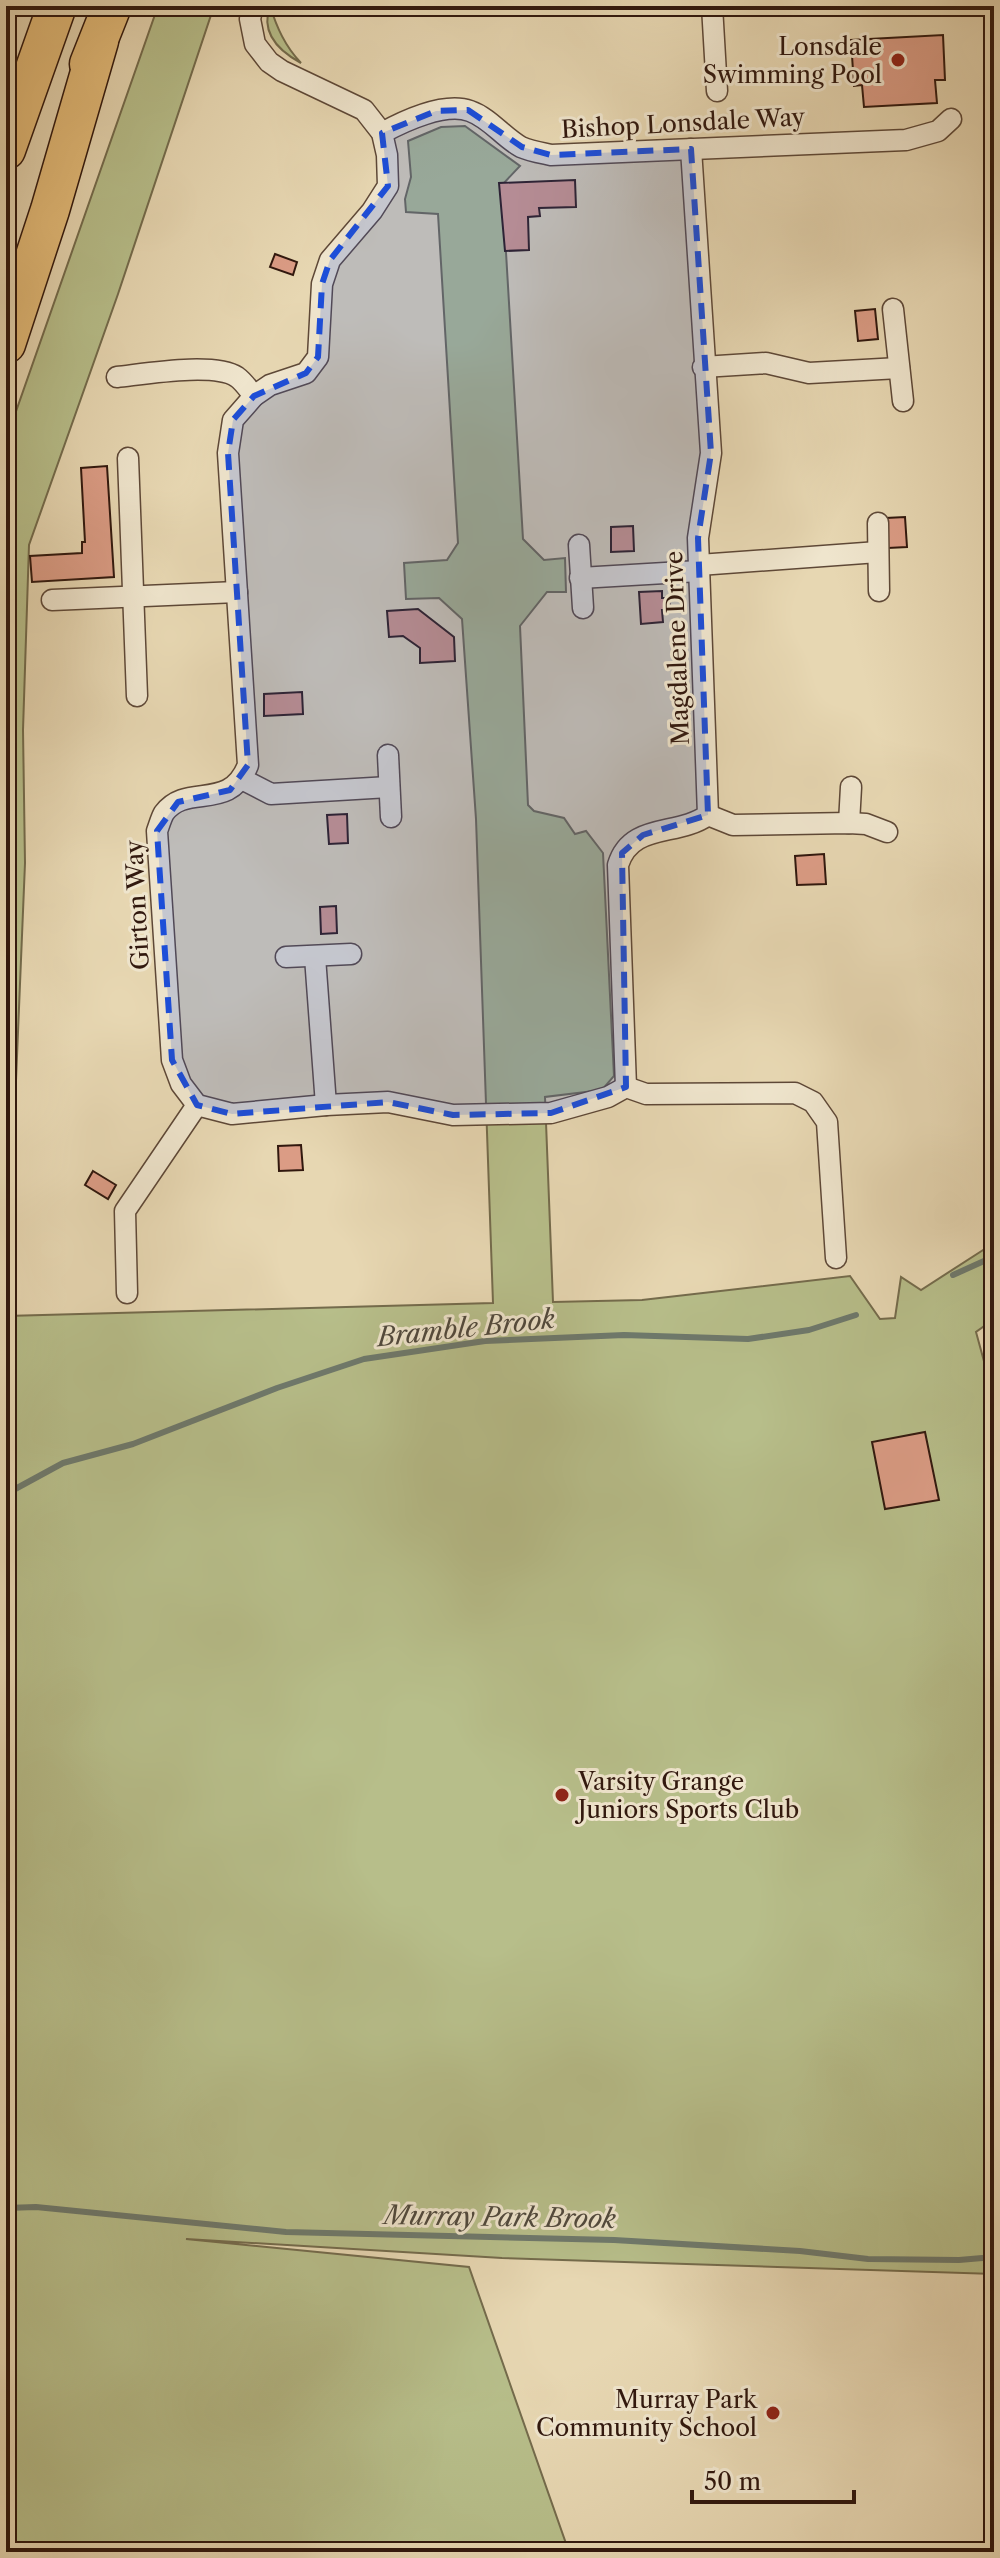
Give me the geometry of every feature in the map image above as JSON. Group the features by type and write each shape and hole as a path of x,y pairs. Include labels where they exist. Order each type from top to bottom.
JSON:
{"highway":[{"path":"6,266 112,6"},
{"path":"6,113 52,19"},
{"path":"6,150 52,19"},
{"path":"6,344 50,210 99,41"}],"street":[{"path":"253,6 250,19 255,44 269,62 364,110 382,133 387,155 388,186 372,211 330,260 322,284 318,357 306,373 270,385 254,396 233,420 228,453 248,765 242,779 271,794 389,787"},
{"path":"712,6 717,91"},
{"name":"Bishop Lonsdale Way","path":"382,133 406,120 436,111 468,110 522,147 551,155 906,140 938,131 951,119"},
{"name":"Magdalene Drive","path":"691,149 711,453 698,538 708,815"},
{"path":"893,309 903,401"},
{"path":"703,367 766,363 809,373 899,368"},
{"path":"117,377 169,371 222,371 238,378 254,396"},
{"path":"128,458 137,696"},
{"path":"878,523 879,591"},
{"path":"579,545 583,608"},
{"path":"580,578 878,552"},
{"path":"52,600 237,592"},
{"path":"388,755 391,817"},
{"name":"Girton Way","path":"197,1105 181,1084 172,1060 157,831 164,813 178,802 230,790 242,779"},
{"path":"849,823 851,787"},
{"path":"626,1087 618,865 629,843 643,835 695,824 708,815 733,825 849,823 866,824 887,832"},
{"path":"286,957 351,954"},
{"path":"315,957 326,1105"},
{"path":"127,1293 125,1211 197,1105 232,1114 388,1102 453,1115 551,1113 608,1097 626,1087 646,1094 795,1093 813,1102 827,1122 836,1258"}],"highlighted area":[{"path":"468,110 522,147 551,155 691,149 711,453 698,538 708,815 643,835 622,853 626,1087 551,1113 453,1115 388,1102 232,1114 197,1105 172,1060 157,831 178,802 230,790 248,765 228,453 233,420 254,396 306,373 318,357 322,284 330,260 388,186 382,133 436,111"}],"green space":[{"path":"158,6 214,6 118,294 29,545 23,730 25,863 11,1201 6,1206 6,440"},
{"path":"270,6 282,36 301,63 285,53 270,33"},
{"path":"465,126 520,166 502,185 523,539 544,560 565,558 566,592 547,592 520,626 528,805 534,811 564,818 575,834 586,831 603,853 614,1076 602,1090 545,1097 553,1302 642,1300 850,1276 880,1319 895,1318 901,1277 921,1290 994,1243 994,1319 976,1332 994,1398 994,2274 502,2258 186,2239 469,2267 569,2552 6,2552 6,1316 493,1303 476,819 462,619 439,598 406,599 404,563 447,560 458,543 438,214 406,212 405,199 411,177 408,141 441,127"}],"building":[{"name":"Lonsdale Swimming Pool","path":"943,35 945,80 935,80 937,103 864,107 862,85 854,86 851,40"},
{"path":"575,180 576,207 539,208 540,216 528,217 529,250 505,251 499,183"},
{"path":"275,254 297,262 293,275 270,267"},
{"path":"875,309 878,339 858,341 855,311"},
{"path":"107,466 114,577 32,582 30,556 82,553 82,542 85,542 81,468"},
{"path":"905,517 907,547 888,548 886,518"},
{"path":"633,526 634,551 611,552 611,527"},
{"path":"662,591 662,598 669,598 670,610 662,610 663,622 641,624 639,592"},
{"path":"418,609 454,637 455,661 420,663 420,648 403,636 389,637 387,611"},
{"path":"302,692 303,714 264,716 264,694"},
{"path":"347,814 348,843 329,844 327,815"},
{"path":"824,854 826,884 797,885 795,856"},
{"path":"336,906 337,933 321,934 320,907"},
{"path":"301,1145 303,1170 279,1171 278,1146"},
{"path":"93,1171 116,1185 108,1199 85,1185"},
{"path":"925,1432 939,1500 885,1509 872,1442"}],"waterway":[{"name":"Bramble Brook","path":"953,1275 984,1261"},
{"name":"Bramble Brook","path":"6,1494 63,1463 133,1444 277,1388 364,1359 485,1341 624,1335 748,1339 809,1330 856,1315"},
{"name":"Murray Park Brook","path":"6,2208 36,2207 286,2232 614,2240 800,2251 868,2259 959,2260 994,2257"}],"place":[{"name":"Lonsdale Swimming Pool","path":"898,60"},
{"name":"Varsity Grange Juniors Sports Club","path":"562,1795"},
{"name":"Murray Park Community School","path":"773,2413"}]}
